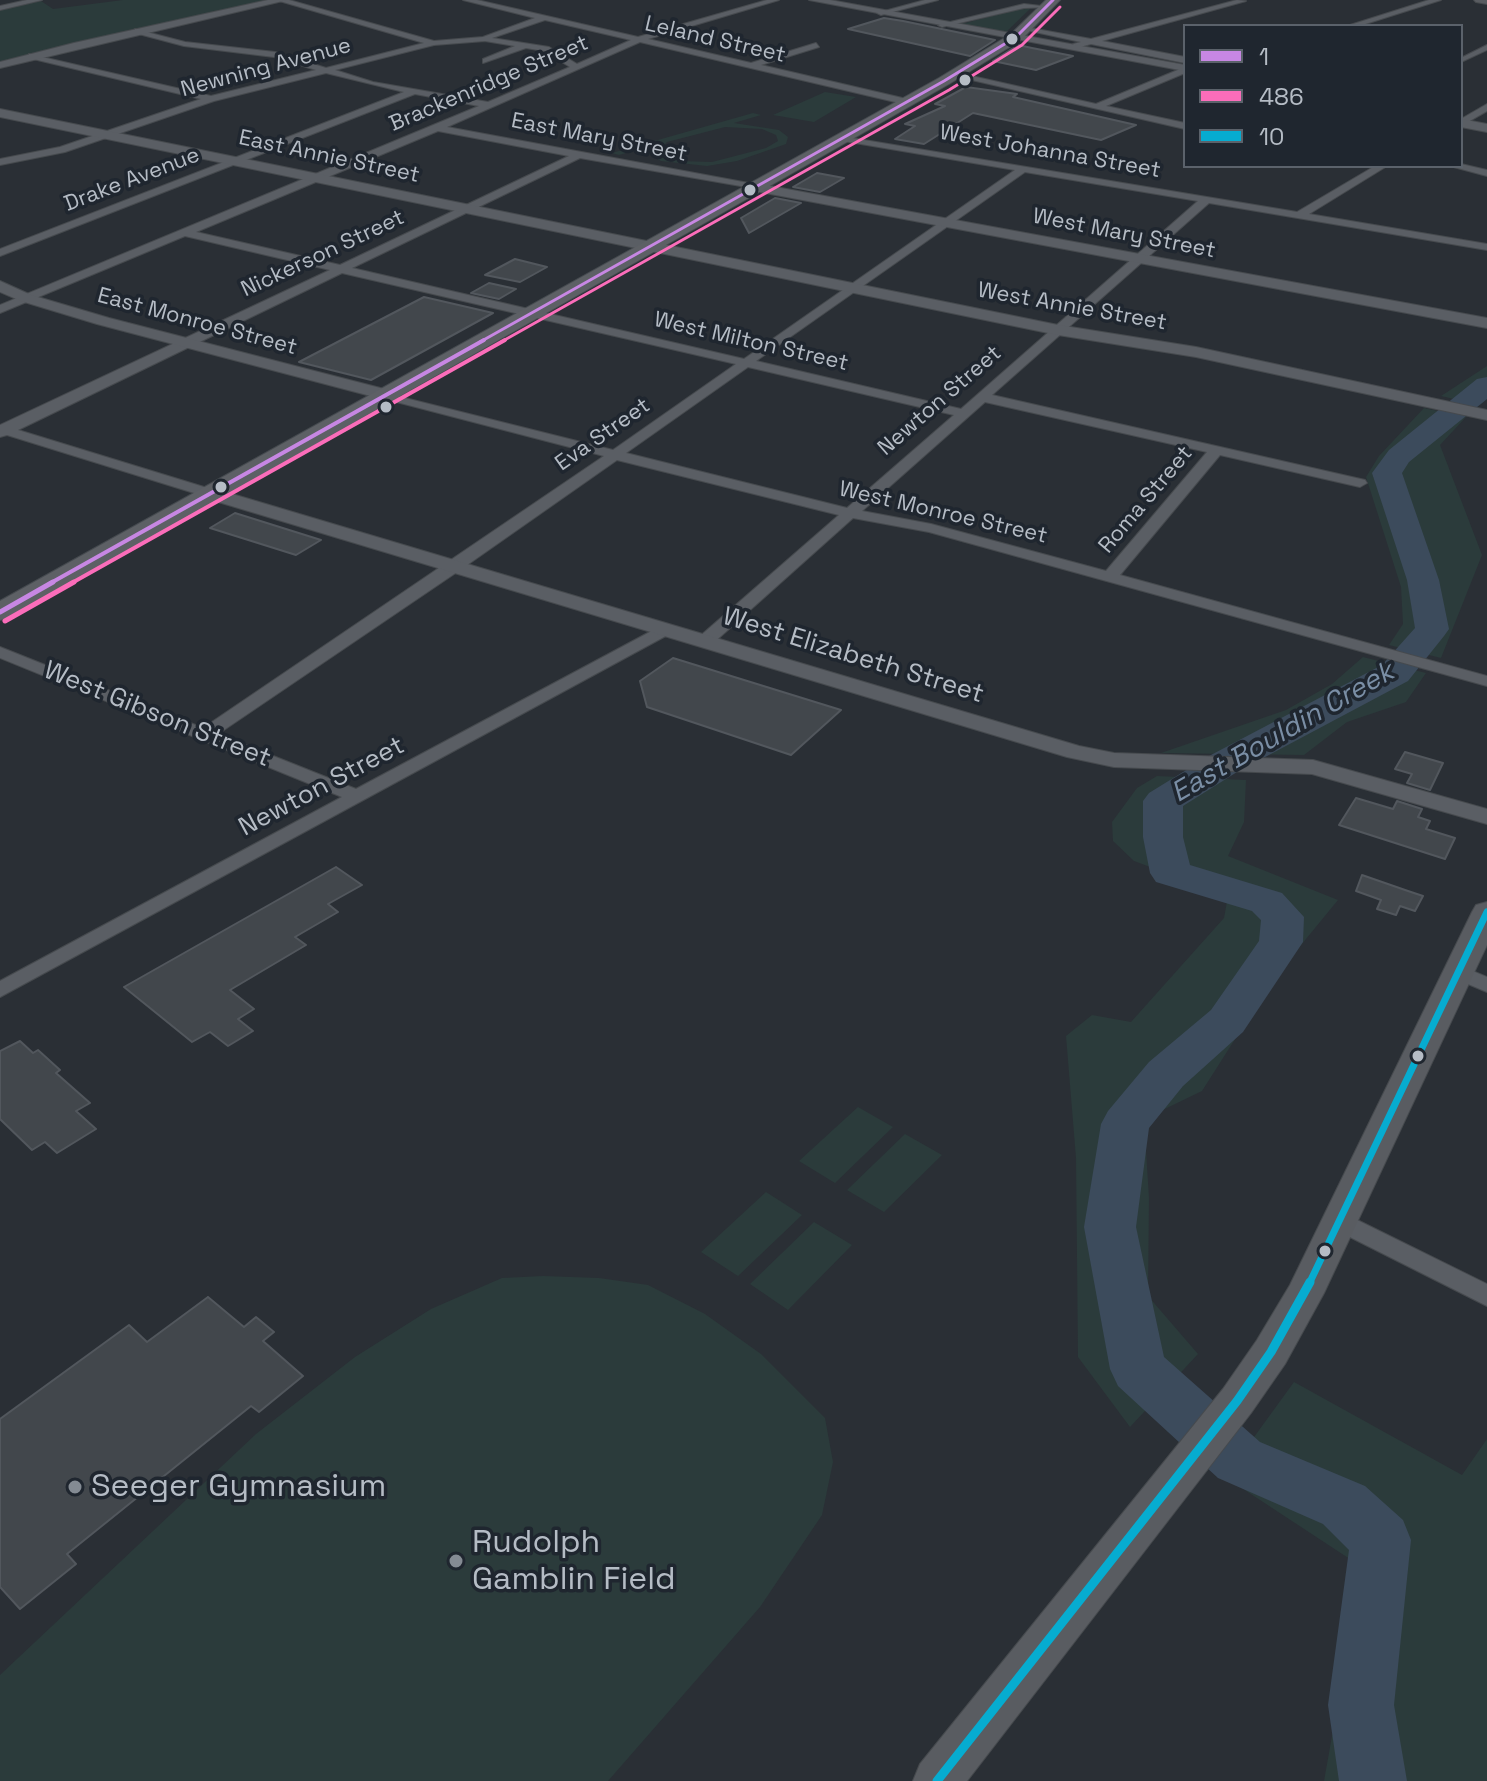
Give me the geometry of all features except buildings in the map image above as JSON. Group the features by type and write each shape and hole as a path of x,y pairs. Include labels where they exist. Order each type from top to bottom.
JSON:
{"main road":[{"path":"1480,0 1487,1"},
{"path":"0,612 908,102 1021,33 1050,3"},
{"path":"937,1781 1237,1401 1271,1352 1305,1293 1339,1220 1472,978 1487,912"}],"street":[{"path":"0,8 32,0 37,10"},
{"path":"0,65 281,0 434,43"},
{"name":"Leland Street","path":"467,0 908,102"},
{"name":"Brackenridge Street","path":"0,309 437,128 643,38 775,0"},
{"path":"814,0 942,25 1092,41 1183,60"},
{"path":"881,13 934,0"},
{"path":"1358,24 1437,0"},
{"path":"1076,46 1242,1"},
{"path":"942,25 1050,3"},
{"name":"Newning Avenue","path":"0,162 51,153 211,99 434,43 485,39 491,34 544,18"},
{"path":"138,31 184,44 275,55 372,84 488,105"},
{"path":"1021,33 1183,69"},
{"path":"485,39 528,45 578,68"},
{"path":"486,61 528,45"},
{"path":"750,66 816,45"},
{"path":"1463,59 1487,47"},
{"path":"555,55 596,60"},
{"path":"32,56 211,99"},
{"path":"1463,59 1487,64"},
{"path":"1096,107 1183,70"},
{"path":"954,75 1183,126"},
{"name":"Drake Avenue","path":"0,253 413,92"},
{"path":"1463,122 1487,107"},
{"name":"East Annie Street","path":"0,113 650,246"},
{"path":"1463,123 1487,128"},
{"name":"East Mary Street","path":"437,128 754,187"},
{"name":"West Johanna Street","path":"843,138 1487,247"},
{"name":"Nickerson Street","path":"2,431 578,155"},
{"name":"Eva Street","path":"206,734 455,567 1024,168"},
{"path":"1299,215 1380,168"},
{"path":"1463,168 1487,173"},
{"name":"West Mary Street","path":"754,187 1487,323"},
{"name":"Newton Street","path":"705,641 1207,199"},
{"name":"West Milton Street","path":"182,232 962,413"},
{"name":"West Annie Street","path":"650,246 1058,330 1196,352 1487,415"},
{"name":"East Monroe Street","path":"0,286 26,298 386,395"},
{"name":"West Monroe Street","path":"386,395 849,513 931,528 1487,681"},
{"path":"982,397 1360,483"},
{"path":"2,431 212,494"},
{"name":"Roma Street","path":"1110,577 1216,451"},
{"name":"West Elizabeth Street","path":"212,494 1075,752 1114,760 1160,763 1313,767 1487,817"},
{"name":"Newton Street","path":"0,990 667,629"},
{"name":"West Gibson Street","path":"0,652 359,797"},
{"path":"1339,1220 1487,1296"}],"shaded area":[{"path":"123,0 274,0 0,63 0,9 41,1 53,9"},
{"path":"1031,8 1004,34 958,25"},
{"path":"825,92 856,97 814,122 773,115"},
{"path":"753,113 761,115 734,123 779,130 788,137 786,144 737,161 707,166 661,161 649,154 647,147 619,155 612,153","holes":["725,127 762,129 776,135 778,141 766,148 712,162 679,161 658,151 667,142"]},
{"path":"1487,366 1487,399 1480,405 1441,396"},
{"path":"1424,408 1466,417 1440,445 1482,555 1441,658 1389,645 1403,624 1401,587 1366,477 1379,456"},
{"path":"1363,657 1426,673 1406,702 1347,722 1304,755 1161,753 1286,710 1332,684"},
{"path":"1157,776 1246,780 1244,822 1228,856 1338,900 1274,978 1202,1091 1144,1119 1149,1198 1148,1296 1198,1354 1130,1427 1078,1357 1076,1158 1066,1036 1092,1015 1131,1022 1224,918 1228,896 1134,861 1113,841 1112,822 1137,788"},
{"path":"858,1107 893,1127 835,1183 799,1161"},
{"path":"905,1134 942,1155 884,1212 847,1190"},
{"path":"766,1192 802,1215 738,1276 701,1252"},
{"path":"814,1222 852,1245 788,1310 750,1284"},
{"name":"Rudolph Gamblin Field","path":"502,1278 599,1278 648,1285 705,1314 761,1354 825,1418 833,1462 822,1515 760,1607 608,1781 0,1781 0,1675 256,1434 355,1357 431,1309"},
{"path":"1294,1382 1462,1475 1487,1439 1487,1781 1324,1781 1362,1567 1225,1477"}],"waterway":[{"name":"East Bouldin Creek","path":"1373,1781 1361,1705 1381,1540 1344,1505 1239,1460 1138,1369 1110,1227 1125,1124 1166,1074 1227,1021 1281,942 1283,917 1267,902 1171,873 1163,837 1163,801 1223,764 1395,673 1432,629 1423,580 1387,473 1399,456 1487,385"}],"transit line":[{"name":"1","path":"0,612 944,81 1016,37 1053,0"},
{"name":"486","path":"5,621 949,90 1022,45 1060,7"},
{"name":"10","path":"937,1781 1237,1401 1271,1352 1305,1293 1487,912"}],"place":[{"name":"Seeger Gymnasium","path":"75,1487"},
{"name":"Rudolph Gamblin Field","path":"456,1561"}]}
